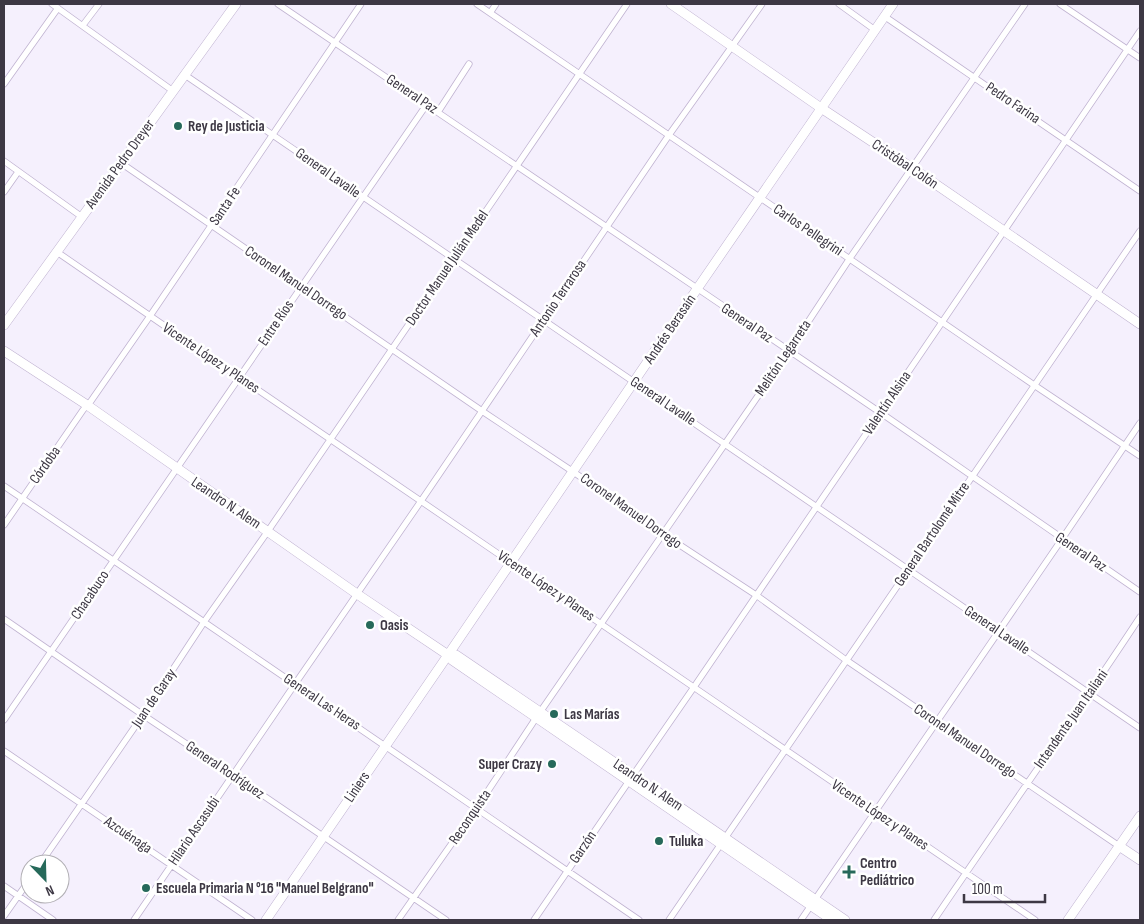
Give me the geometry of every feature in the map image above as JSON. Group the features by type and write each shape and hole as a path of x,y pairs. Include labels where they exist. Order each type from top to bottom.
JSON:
{"street":[{"path":"52,4 173,91"},
{"path":"83,25 99,4"},
{"name":"Avenida Pedro Dreyer","path":"4,325 236,4"},
{"name":"General Paz","path":"278,4 1140,592"},
{"name":"Santa Fe","path":"87,405 212,226 362,4"},
{"name":"Carlos Pellegrini","path":"477,4 1140,456"},
{"path":"490,13 496,4"},
{"name":"Doctor Manuel Julián Medel","path":"268,531 627,4"},
{"name":"Cristóbal Colón","path":"671,4 1140,324"},
{"name":"Antonio Terrarosa","path":"357,594 543,320 762,4"},
{"path":"839,4 875,30"},
{"name":"Andrés Berasaín","path":"448,655 697,288 893,4"},
{"name":"Melitón Legarreta","path":"538,715 726,444 850,258 1025,4"},
{"path":"1060,4 1140,58"},
{"path":"4,84 58,8"},
{"name":"Pedro Farina","path":"884,16 1140,192"},
{"name":"Valentín Alsina","path":"631,778 881,414 1140,31"},
{"path":"438,112 469,64"},
{"name":"General Lavalle","path":"185,75 1140,728"},
{"name":"Entre Ríos","path":"177,469 427,104"},
{"path":"4,161 82,217"},
{"name":"Coronel Manuel Dorrego","path":"121,163 1140,860"},
{"path":"4,192 18,172"},
{"name":"General Bartolomé Mitre","path":"669,920 1140,231"},
{"name":"Vicente López y Planes","path":"57,252 1035,920"},
{"name":"Leandro N. Alem","path":"4,351 87,405 357,594 448,655 456,655 538,715 813,903 845,920"},
{"name":"Córdoba","path":"4,525 87,405"},
{"path":"801,920 1140,423"},
{"name":"Chacabuco","path":"4,720 177,469"},
{"name":"General Las Heras","path":"4,486 640,920"},
{"name":"Juan de Garay","path":"47,854 268,531"},
{"name":"Hilario Ascasubi","path":"134,920 357,594"},
{"name":"Intendente Juan Italiani","path":"934,920 1140,617"},
{"name":"General Rodríguez","path":"4,619 446,920"},
{"name":"Liniers","path":"266,920 448,655"},
{"name":"Reconquista","path":"398,920 476,809 538,715"},
{"name":"Azcuénaga","path":"4,751 252,920"},
{"name":"Garzón","path":"534,920 631,778"},
{"path":"1068,920 1140,816"},
{"path":"4,886 53,920"},
{"path":"4,916 20,893"},
{"name":"Leandro N. Alem","path":"813,903 832,920"}],"place":[{"name":"Rey de Justicia","path":"178,126"},
{"name":"Oasis","path":"370,625"},
{"name":"Las Marías","path":"554,714"},
{"name":"Super Crazy","path":"552,764"},
{"name":"Tuluka","path":"659,841"},
{"name":"Centro Pediátrico","path":"849,872"},
{"name":"Escuela Primaria N °16 \"Manuel Belgrano\"","path":"146,888"}]}
